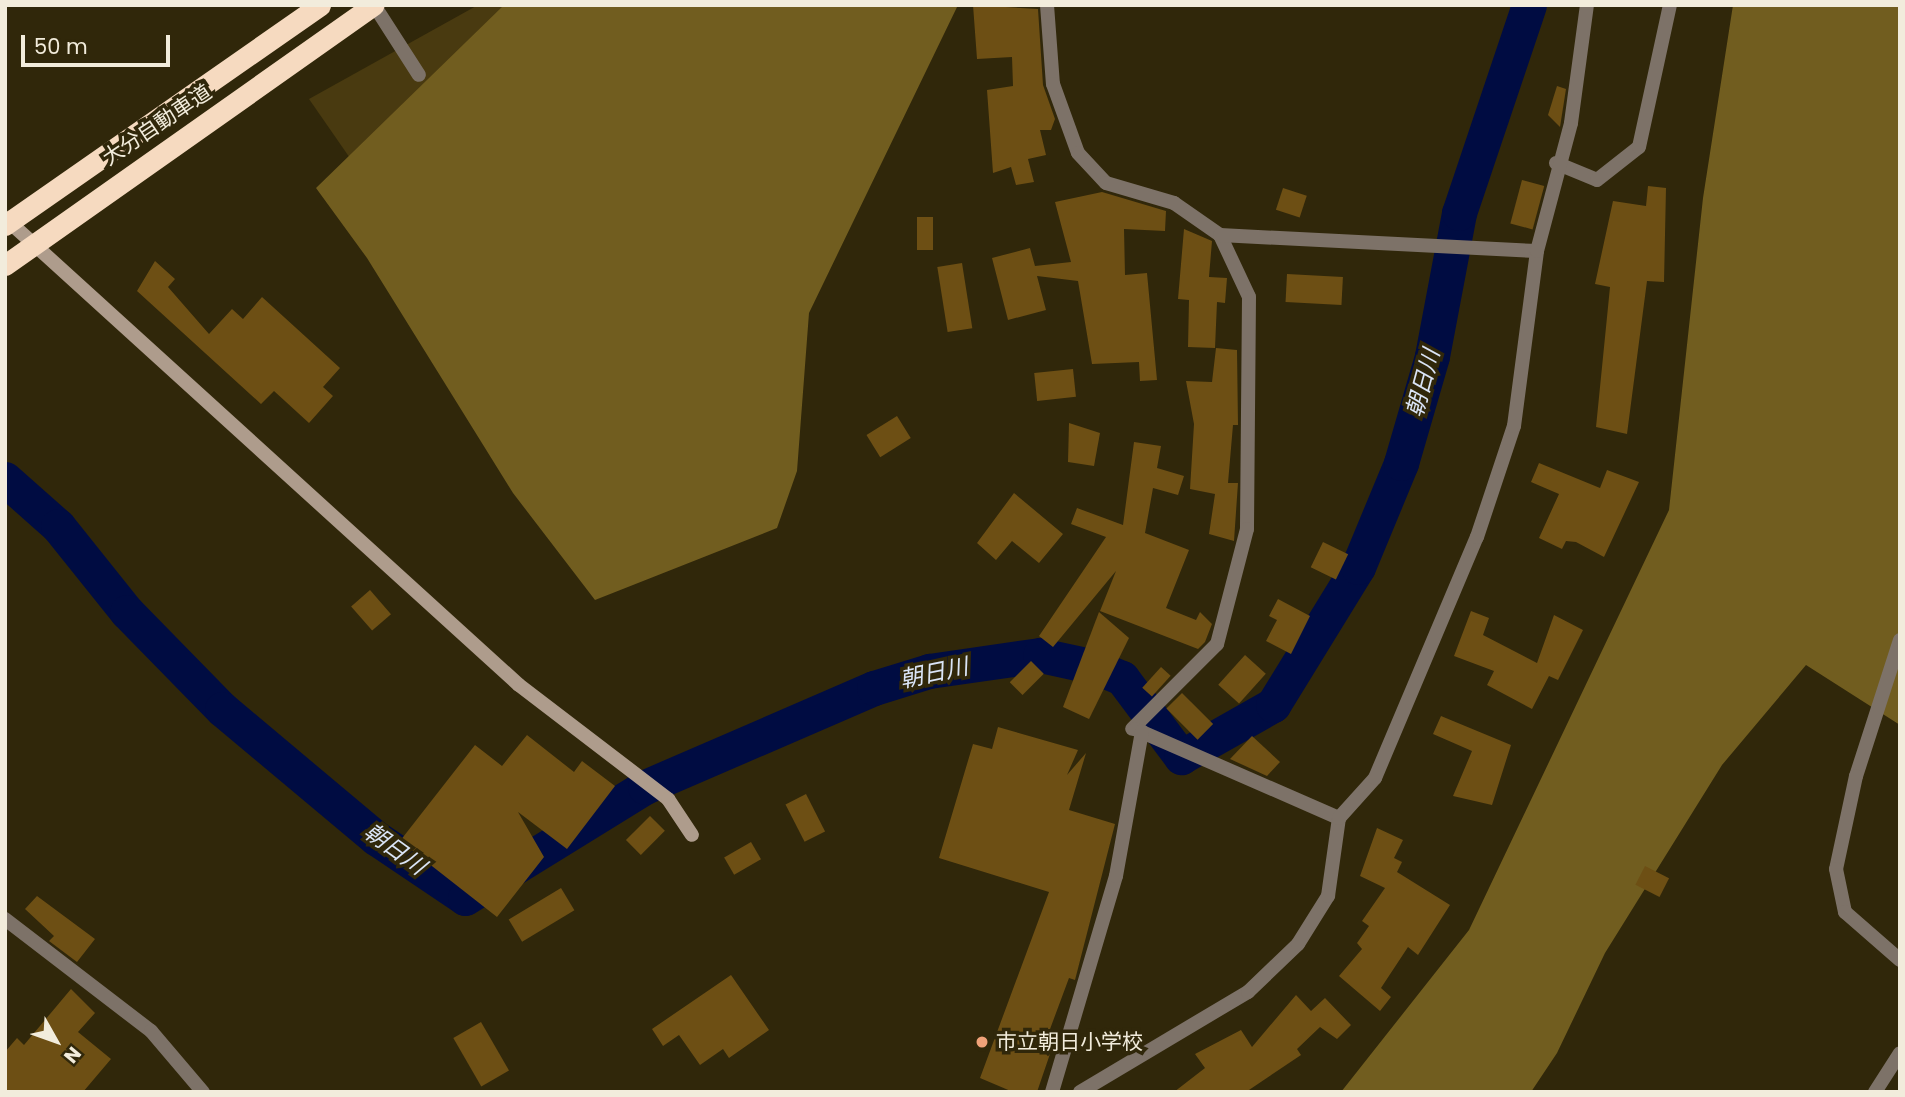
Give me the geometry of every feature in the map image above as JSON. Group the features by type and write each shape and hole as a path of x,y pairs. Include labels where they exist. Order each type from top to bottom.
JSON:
{"highway":[{"name":"大分自動車道","path":"5,225 320,5"},
{"name":"大分自動車道","path":"5,265 374,5"}],"street":[{"path":"374,5 419,75"},
{"path":"1047,5 1053,84 1078,153 1107,183 1174,203 1220,235 1250,297 1247,529 1217,644 1132,729 1142,731 1339,818"},
{"path":"1080,1092 1209,1020 1298,944 1328,896 1339,818 1375,778 1477,537 1514,426 1537,251 1556,163 1571,122 1587,5"},
{"path":"1556,163 1597,180 1639,146 1670,5"},
{"path":"5,218 519,685 601,744 668,799 692,835"},
{"path":"1220,235 1537,251"},
{"path":"1900,640 1856,776 1836,869 1845,912 1900,960"},
{"path":"1052,1092 1116,876 1142,731"},
{"path":"5,919 151,1031 203,1092"},
{"path":"1875,1092 1900,1053"}],"shaded area":[{"path":"478,5 505,5 404,236 309,99"},
{"path":"504,5 958,5 809,313 797,471 777,528 595,600 513,493 367,258 316,188"},
{"path":"1733,5 1900,5 1900,725 1806,665 1722,765 1605,953 1557,1053 1531,1092 1341,1092 1469,930 1669,510 1703,198"}],"building":[{"path":"973,5 1038,9 1043,85 1055,119 1051,130 1040,130 1046,155 1028,159 1034,182 1016,185 1011,167 993,173 987,90 1013,86 1012,57 977,59"},
{"path":"1557,86 1566,89 1560,127 1548,115"},
{"path":"1522,180 1544,186 1533,229 1510,223"},
{"path":"1648,186 1666,188 1664,282 1647,281 1627,434 1596,427 1610,287 1595,284 1613,201 1646,206"},
{"path":"1283,188 1307,196 1300,218 1276,210"},
{"path":"1102,192 1166,211 1165,231 1124,229 1125,275 1147,273 1157,380 1140,381 1139,362 1092,364 1078,281 1037,276 1046,310 1008,320 992,258 1030,248 1035,266 1071,262 1055,202"},
{"path":"917,217 933,217 933,250 917,250"},
{"path":"1184,229 1212,241 1209,277 1227,278 1225,303 1217,302 1215,348 1188,347 1189,300 1178,299"},
{"path":"155,261 175,279 168,287 209,334 232,309 243,319 262,297 340,368 323,387 333,396 309,423 274,391 261,404 137,291"},
{"path":"962,263 972,328 948,332 937,267"},
{"path":"1287,274 1343,277 1341,305 1286,302"},
{"path":"1216,348 1237,350 1238,425 1233,425 1228,483 1238,483 1234,541 1209,534 1215,494 1190,489 1194,424 1186,381 1212,382"},
{"path":"1073,369 1076,397 1037,401 1034,373"},
{"path":"897,416 911,438 880,457 866,435"},
{"path":"1069,423 1100,433 1094,466 1068,462"},
{"path":"1134,442 1161,446 1157,468 1184,476 1178,495 1153,488 1145,533 1189,550 1166,608 1196,620 1200,612 1212,624 1205,642 1198,649 1100,611 1116,571 1053,647 1039,636 1106,537 1071,524 1077,508 1123,525"},
{"path":"1539,463 1600,488 1607,470 1639,482 1604,557 1576,542 1566,541 1562,549 1539,538 1559,494 1531,482"},
{"path":"1014,493 1063,534 1039,563 1012,541 996,560 977,543"},
{"path":"1323,542 1348,554 1336,579 1311,567"},
{"path":"370,590 391,614 372,631 351,606"},
{"path":"1278,599 1310,616 1291,654 1266,641 1277,620 1269,616"},
{"path":"1471,611 1489,618 1483,635 1537,663 1554,615 1583,630 1558,680 1549,676 1532,709 1487,685 1494,671 1454,656"},
{"path":"1099,612 1129,638 1089,719 1063,707"},
{"path":"1245,655 1266,674 1239,703 1218,685"},
{"path":"1031,661 1044,674 1023,695 1010,682"},
{"path":"1161,667 1171,676 1152,697 1142,688"},
{"path":"1182,693 1213,724 1198,740 1166,709"},
{"path":"1441,716 1511,745 1492,805 1453,796 1472,751 1433,734"},
{"path":"998,727 1078,750 1067,775 1086,753 1069,810 1115,824 1075,980 1069,978 1043,1048 1051,1051 1037,1092 1013,1092 980,1078 1049,892 939,858 973,744 992,749"},
{"path":"527,735 574,772 582,761 615,786 567,849 518,812 544,857 497,917 400,841 475,745 502,766"},
{"path":"1252,736 1280,762 1267,776 1230,759"},
{"path":"806,794 825,831 805,842 786,804"},
{"path":"650,816 665,831 641,855 626,840"},
{"path":"1377,828 1403,840 1394,858 1402,862 1397,872 1450,905 1418,955 1408,947 1381,988 1391,997 1380,1011 1339,976 1362,949 1357,943 1369,926 1362,921 1385,888 1360,876"},
{"path":"751,842 761,859 734,875 724,858"},
{"path":"1645,866 1669,878 1660,897 1635,885"},
{"path":"561,888 574,910 522,942 509,919"},
{"path":"37,896 95,939 77,962 49,941 54,936 25,909"},
{"path":"731,975 769,1030 729,1058 723,1049 700,1065 679,1035 663,1046 652,1029"},
{"path":"71,989 95,1013 78,1032 111,1059 83,1092 5,1092 5,1052 17,1038 24,1045"},
{"path":"1296,995 1311,1011 1325,998 1351,1025 1337,1039 1320,1027 1297,1049 1301,1055 1246,1092 1174,1092 1205,1068 1195,1054 1241,1030 1252,1047"},
{"path":"481,1022 509,1070 481,1086 453,1038"}],"waterway":[{"name":"朝日川","path":"5,479 58,526 127,612 222,709 376,838 465,898 645,787 874,688 929,671 1040,655 1095,667 1122,678 1181,757 1273,705 1358,567 1401,463 1432,356 1459,213 1529,5"}],"place":[{"name":"市立朝日小学校","path":"982,1042"}]}
